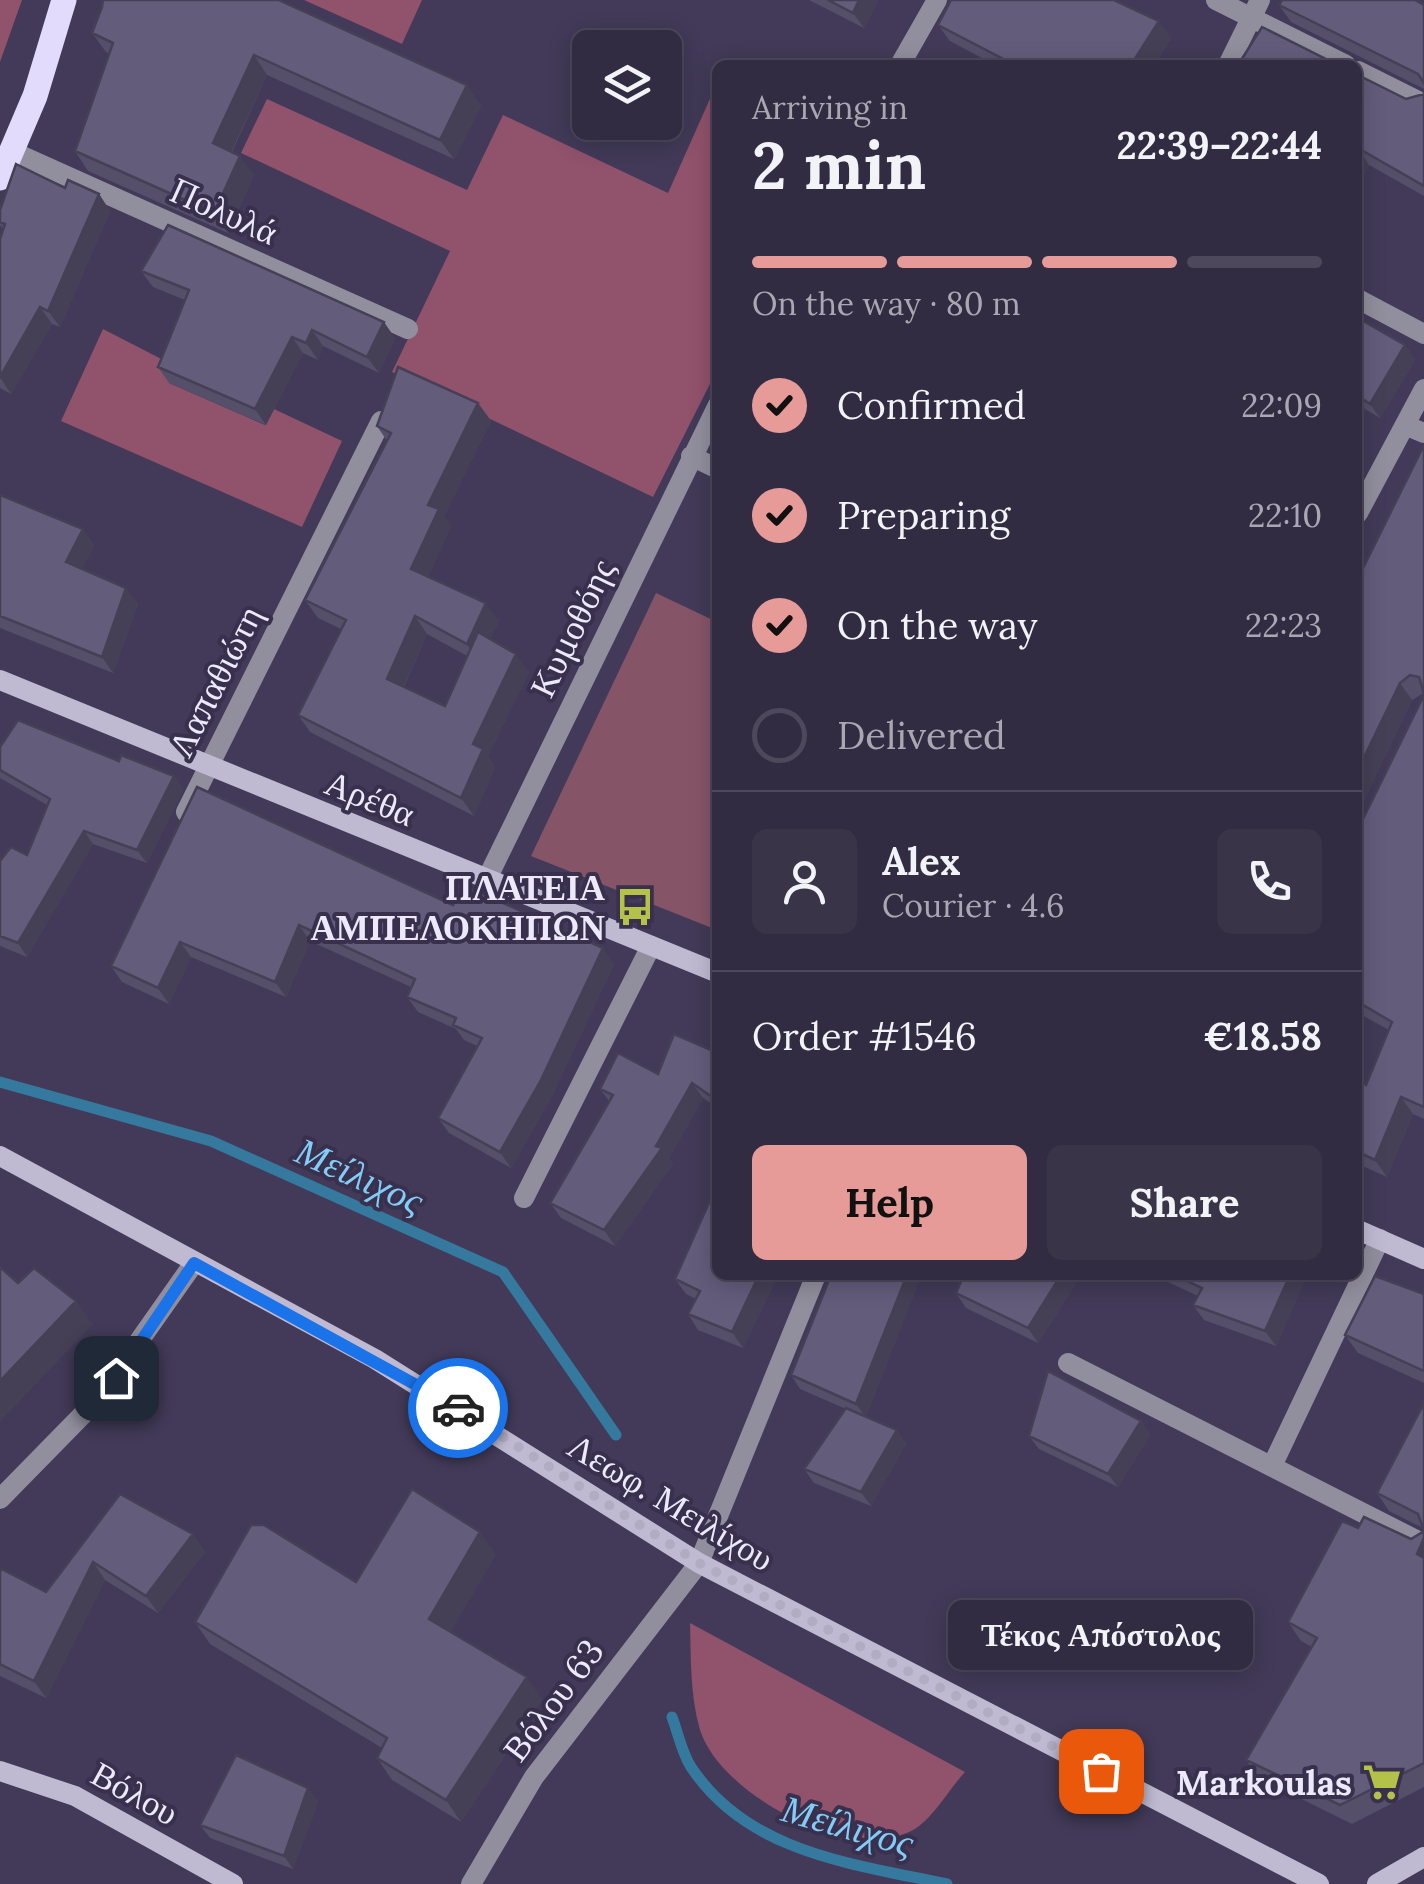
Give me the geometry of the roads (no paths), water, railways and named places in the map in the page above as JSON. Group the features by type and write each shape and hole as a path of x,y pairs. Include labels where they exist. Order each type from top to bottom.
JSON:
{"main road":[{"path":"0,178 13,152 64,0"}],"street":[{"path":"903,60 937,0"},
{"path":"1216,0 1256,8 1338,60"},
{"path":"1230,60 1256,8"},
{"path":"1362,72 1424,104"},
{"name":"Πολυλά","path":"13,152 408,329"},
{"path":"1362,301 1424,334"},
{"path":"1362,506 1414,429 1424,389"},
{"name":"Κυμοθόης","path":"486,881 712,416"},
{"name":"Λαπαθιώτη","path":"175,835 381,422"},
{"path":"691,456 712,467"},
{"name":"Αρέθα","path":"0,680 486,881 712,970"},
{"path":"524,1198 651,946"},
{"name":"Λεωφ. Μειλίχου","path":"0,1156 458,1408 699,1563 1319,1884"},
{"path":"1362,1232 1424,1259"},
{"path":"1362,1278 1380,1240"},
{"path":"0,1499 108,1388 194,1263"},
{"name":"Βόλου 63","path":"471,1884 534,1777 699,1563 814,1280"},
{"path":"1273,1464 1361,1280"},
{"path":"1068,1363 1424,1544"},
{"name":"Βόλου","path":"0,1772 75,1796 233,1884"},
{"path":"1376,1884 1424,1857"}],"waterway":[{"name":"Μείλιχος","path":"0,1082 211,1141 503,1272 616,1435"},
{"name":"Μείλιχος","path":"672,1717 691,1767 715,1796 742,1819 805,1850 947,1884"}],"place":[{"name":"ΠΛΑΤΕΙΑ ΑΜΠΕΛΟΚΗΠΩΝ","path":"635,907"},
{"name":"Τέκος Απόστολος","path":"1101,1771"},
{"name":"Markoulas","path":"1382,1782"}]}
